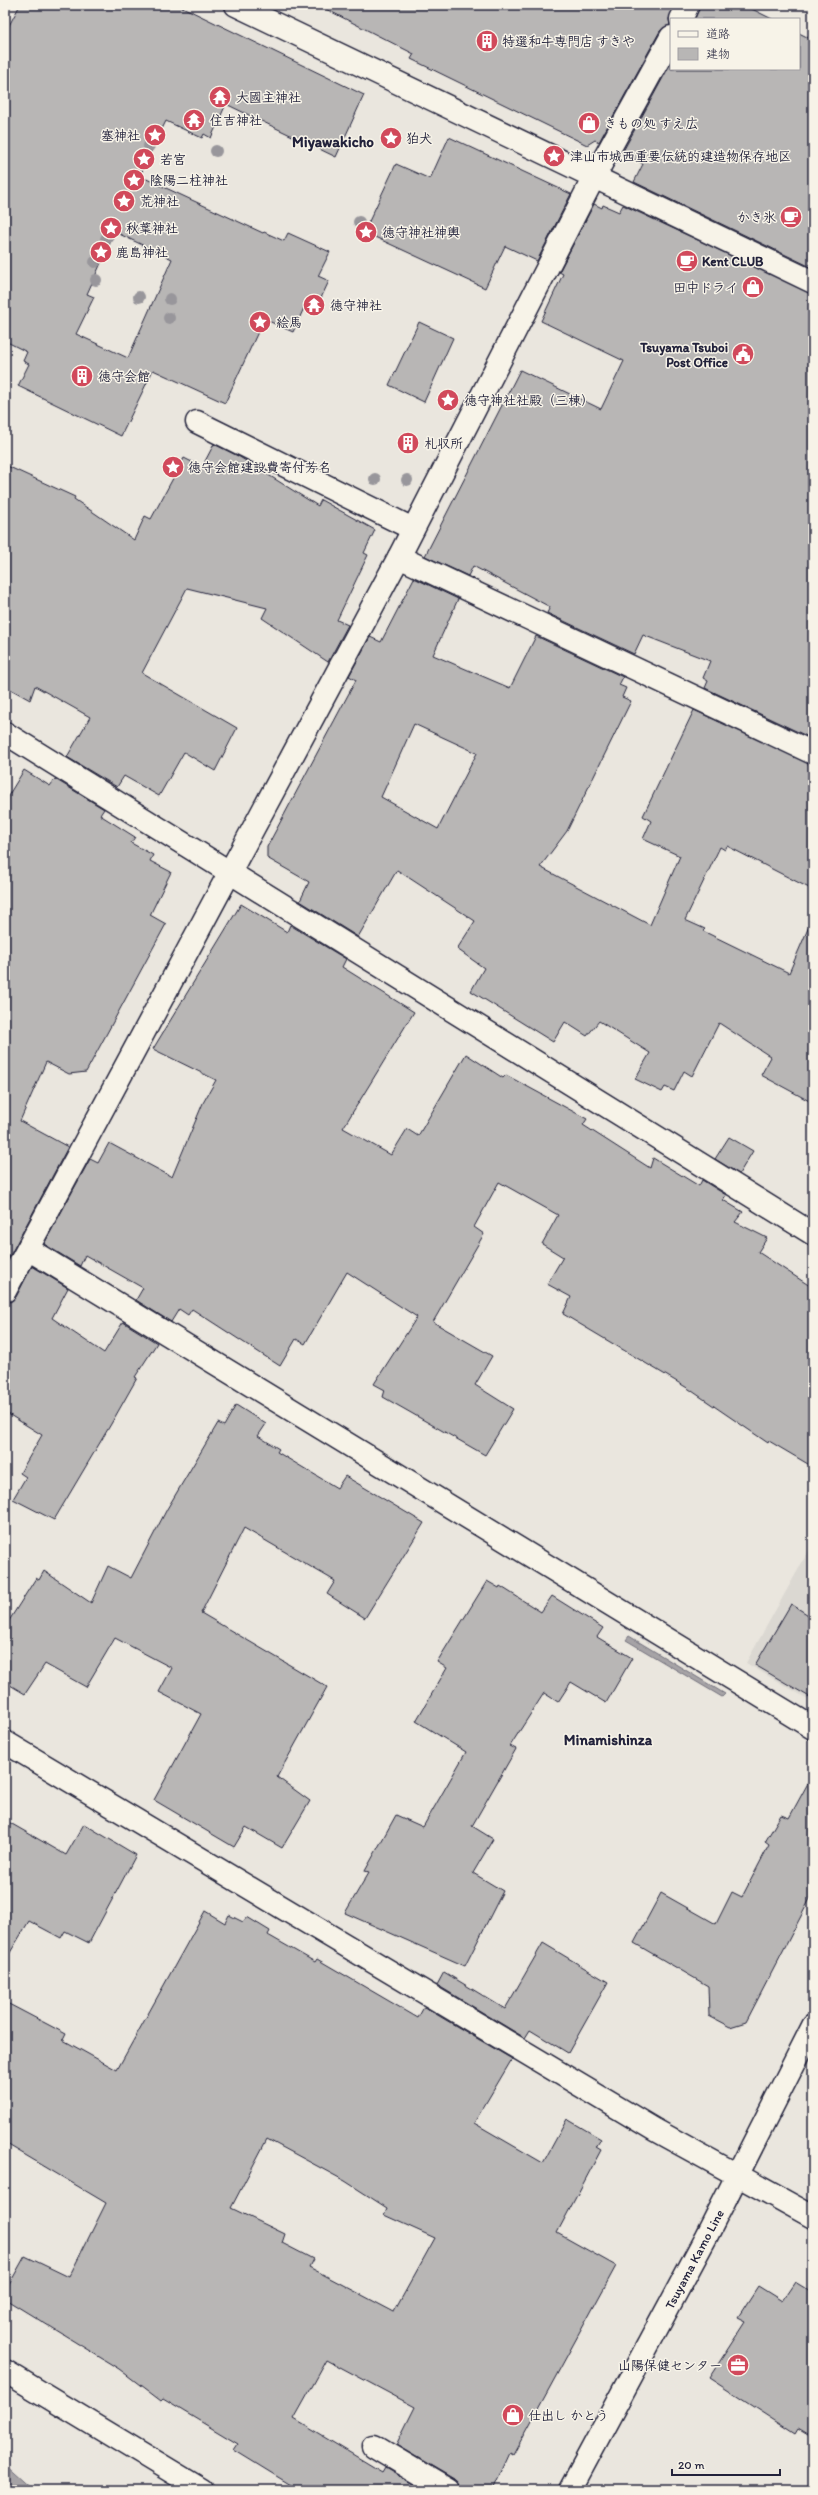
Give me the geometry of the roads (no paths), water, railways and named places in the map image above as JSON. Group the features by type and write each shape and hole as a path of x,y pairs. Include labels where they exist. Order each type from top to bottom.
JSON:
{"street":[{"path":"236,5 813,282"},
{"path":"682,18 688,5"},
{"path":"5,1291 399,557 594,177 670,39"},
{"path":"197,422 413,530"},
{"path":"399,557 813,753"},
{"path":"5,734 813,1234"},
{"path":"28,1249 813,1728"},
{"path":"5,1742 655,2130 813,2217"},
{"name":"Tsuyama Kamo Line","path":"570,2490 737,2175 813,2026"},
{"path":"5,2371 202,2490"},
{"path":"374,2446 448,2490"}],"place":[{"name":"特選和牛専門店 すきや","path":"487,41"},
{"name":"大國主神社","path":"220,97"},
{"name":"住吉神社","path":"194,120"},
{"name":"きもの処 すえ広","path":"589,123"},
{"name":"塞神社","path":"155,135"},
{"name":"狛犬","path":"391,138"},
{"name":"津山市城西重要伝統的建造物保存地区","path":"554,156"},
{"name":"若宮","path":"144,159"},
{"name":"陰陽二柱神社","path":"134,180"},
{"name":"荒神社","path":"124,201"},
{"name":"かき氷","path":"791,217"},
{"name":"秋葉神社","path":"111,228"},
{"name":"徳守神社神輿","path":"366,232"},
{"name":"鹿島神社","path":"101,252"},
{"name":"Kent CLUB","path":"687,261"},
{"name":"田中ドライ","path":"753,287"},
{"name":"徳守神社","path":"314,305"},
{"name":"絵馬","path":"260,322"},
{"name":"Tsuyama Tsuboi Post Office","path":"743,354"},
{"name":"徳守会館","path":"82,376"},
{"name":"徳守神社社殿（三棟）","path":"448,400"},
{"name":"札収所","path":"408,443"},
{"name":"徳守会館建設費寄付芳名","path":"173,467"},
{"name":"山陽保健センター","path":"738,2365"},
{"name":"仕出し かとう","path":"513,2415"}],"district":[{"name":"Miyawakicho","path":"333,142"},
{"name":"Minamishinza","path":"608,1740"}]}
